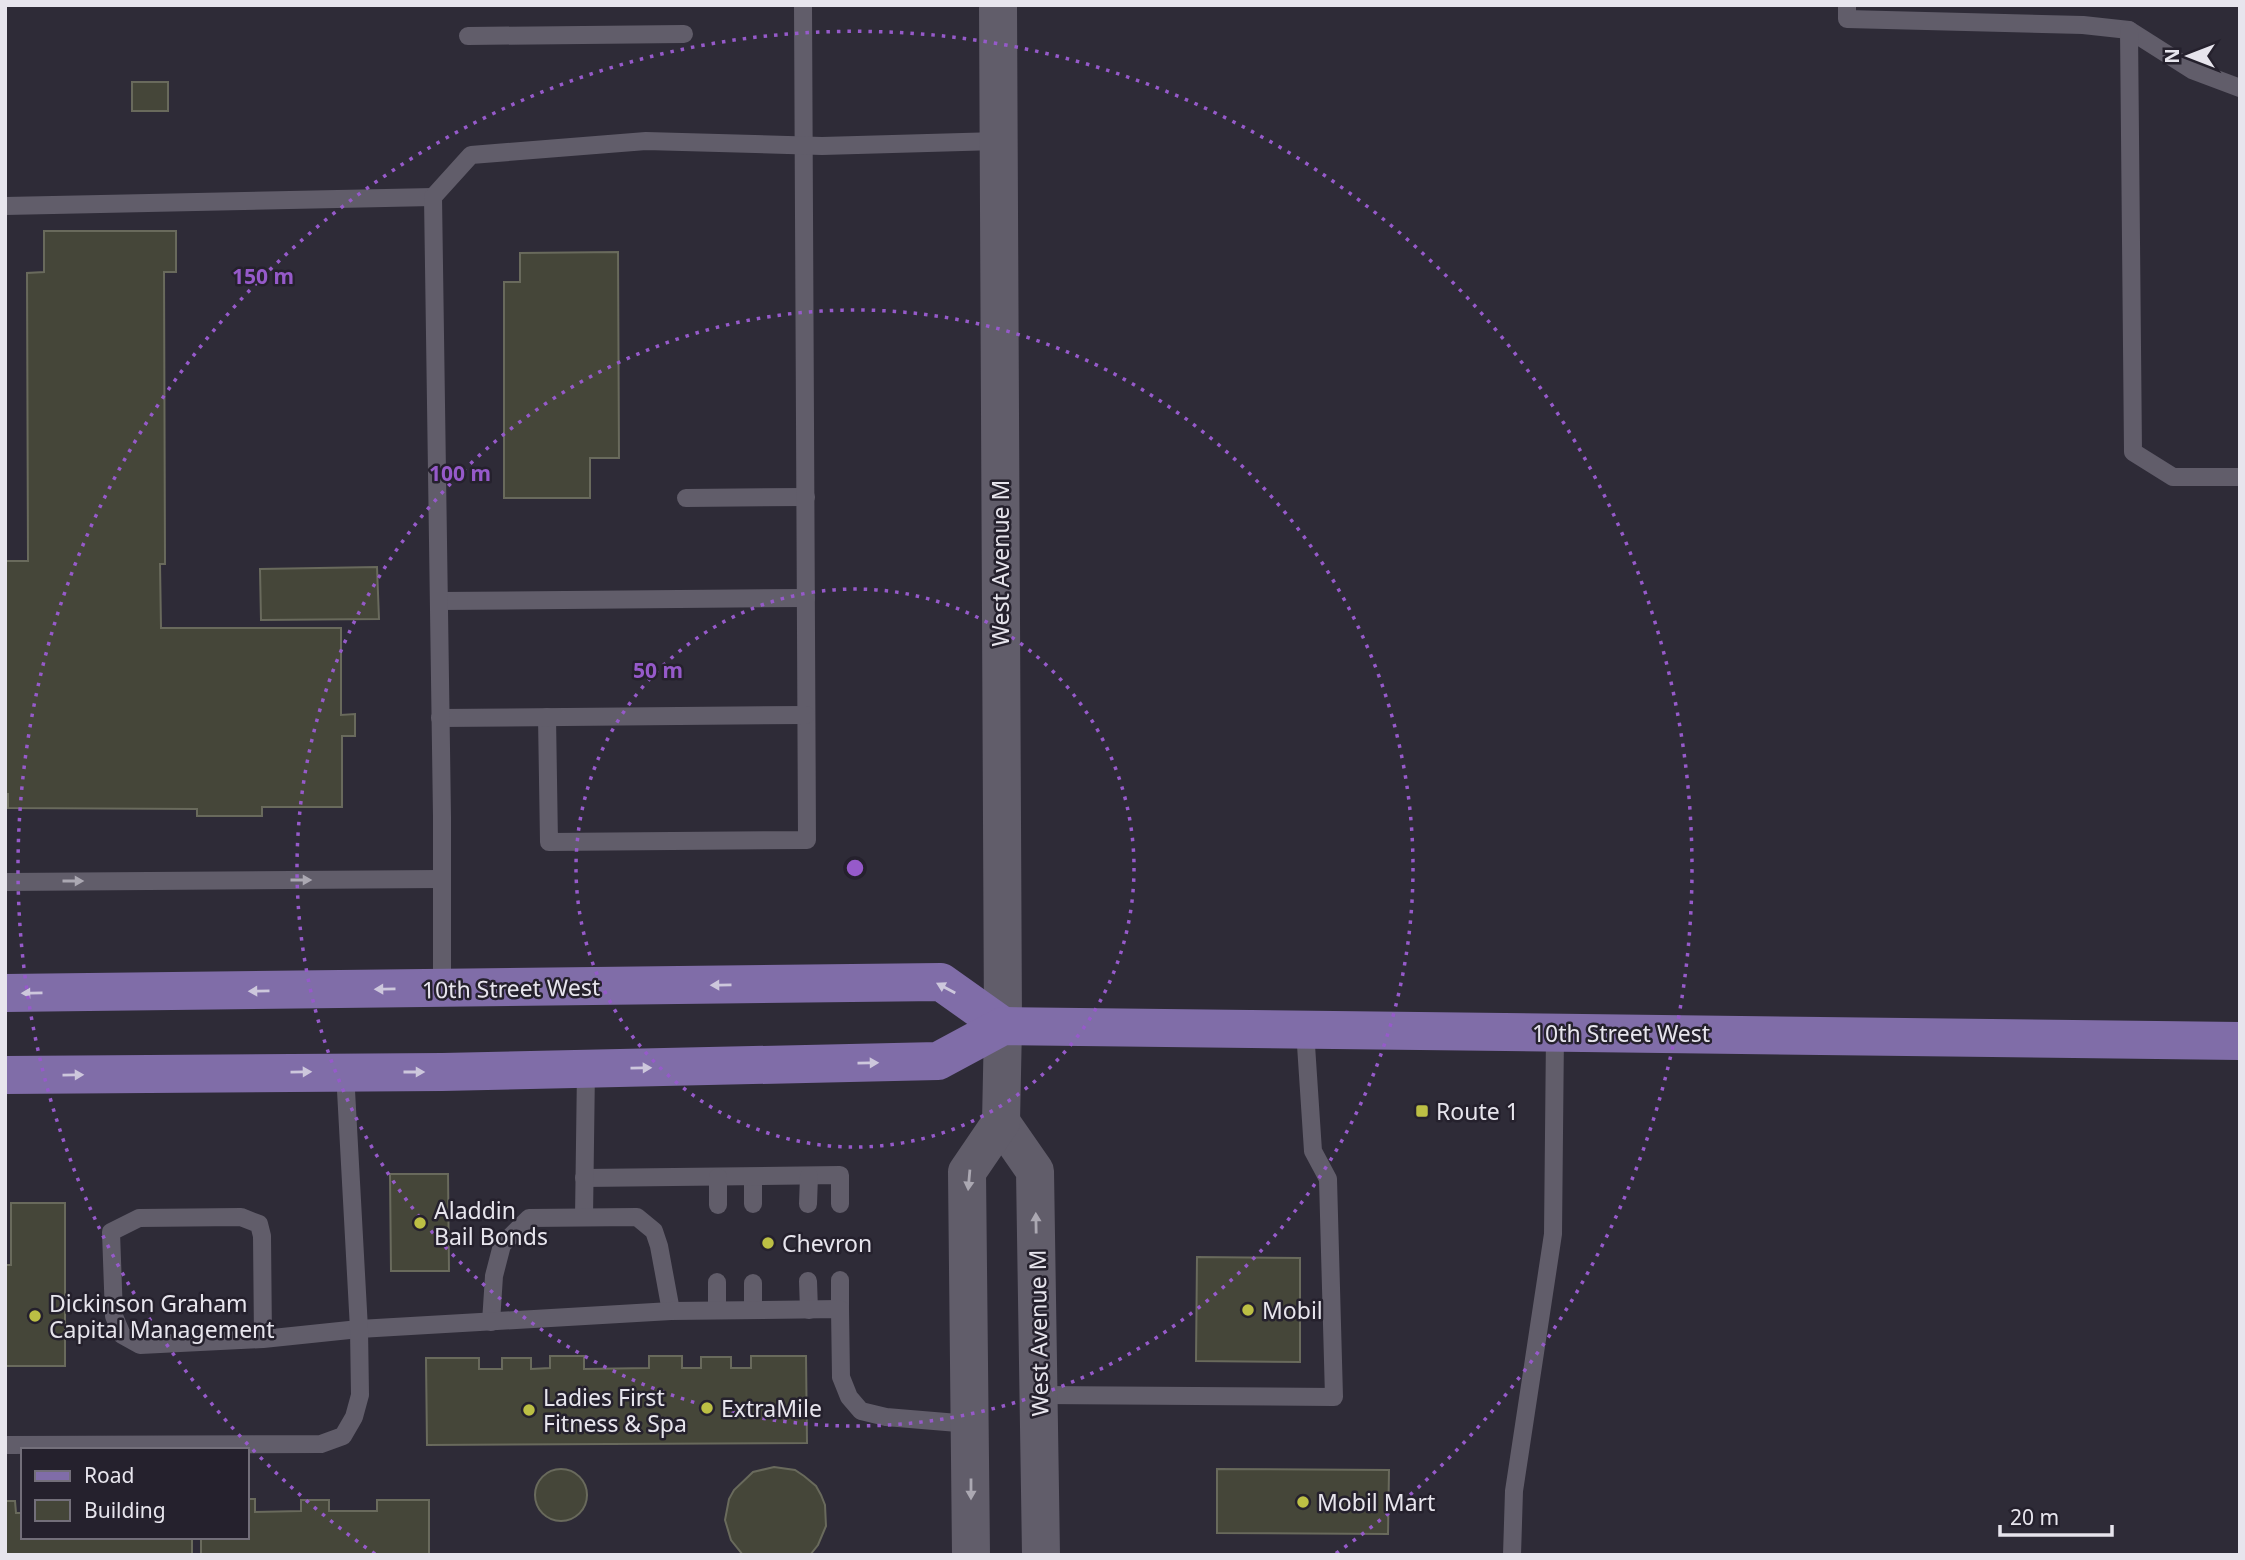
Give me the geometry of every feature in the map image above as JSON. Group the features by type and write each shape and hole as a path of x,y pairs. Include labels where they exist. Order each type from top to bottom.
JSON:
{"main road":[{"name":"West Avenue M","path":"998,5 1003,1026 1001,1122 1035,1171 1041,1555"},
{"name":"10th Street West","path":"5,993 941,982 1003,1026"},
{"name":"10th Street West","path":"5,1075 586,1069 938,1061 1003,1026 2240,1041"},
{"path":"971,1555 967,1172 1001,1122"}],"lane":[{"path":"547,717 549,842 807,840 803,5"},
{"path":"1847,5 1847,19 2083,25 2129,30 2192,70 2240,88"},
{"path":"2129,30 2133,452 2173,477 2240,477"},
{"path":"468,36 684,34"},
{"path":"442,989 433,197 471,155 646,141 804,145 998,141"},
{"path":"5,206 433,197"},
{"path":"686,498 806,497"},
{"path":"439,601 806,598"},
{"path":"440,718 806,715"},
{"path":"5,882 441,879"},
{"path":"1040,1395 1334,1397 1328,1179 1313,1151 1305,1030"},
{"path":"1512,1555 1514,1491 1553,1234 1555,1033"},
{"path":"584,1217 586,1069"},
{"path":"5,1445 321,1444 343,1436 354,1417 359,1395 359,1329 345,1072"},
{"path":"584,1178 840,1175 840,1204"},
{"path":"808,1204 809,1176"},
{"path":"718,1205 719,1177"},
{"path":"752,1177 752,1204"},
{"path":"263,1339 262,1236 259,1224 241,1217 139,1218 111,1231 114,1316 122,1335 140,1345 263,1339 359,1329 671,1311 840,1309"},
{"path":"491,1322 494,1276 502,1245 529,1218 637,1217 653,1231 659,1246 671,1311"},
{"path":"840,1280 841,1377 849,1397 862,1410 886,1417 970,1424"},
{"path":"808,1281 809,1310"},
{"path":"717,1282 717,1310"},
{"path":"752,1283 752,1310"}],"building":[{"path":"132,82 168,82 168,111 132,111"},
{"path":"44,231 176,231 176,272 164,272 165,564 160,564 161,628 341,628 341,715 355,714 355,736 342,736 342,807 262,807 262,816 197,816 197,809 8,808 8,794 5,794 5,561 28,561 27,273 44,272"},
{"path":"618,252 619,458 590,458 590,498 504,498 504,282 520,282 520,253"},
{"path":"377,567 379,619 261,620 260,569"},
{"name":"Aladdin Bail Bonds","path":"390,1174 448,1174 449,1271 391,1271"},
{"name":"Dickinson Graham Capital Management","path":"11,1203 65,1203 65,1366 5,1366 5,1265 11,1265"},
{"name":"Mobil","path":"1197,1257 1300,1258 1300,1362 1196,1361"},
{"path":"550,1356 584,1356 584,1369 649,1368 649,1356 682,1356 682,1368 701,1368 701,1357 731,1357 731,1368 751,1368 751,1356 806,1356 807,1443 427,1445 426,1358 479,1358 479,1369 502,1369 502,1358 531,1358 531,1369 550,1368"},
{"path":"774,1467 795,1470 816,1486 821,1495 825,1505 826,1526 818,1545 810,1555 743,1555 731,1540 725,1520 729,1499 734,1490 753,1472"},
{"path":"561,1469 571,1471 579,1477 585,1485 585,1505 579,1513 571,1519 561,1521 551,1519 543,1513 537,1505 535,1495 537,1485 543,1477 551,1471"},
{"name":"Mobil Mart","path":"1217,1469 1389,1470 1388,1534 1217,1533"},
{"path":"248,1499 255,1499 255,1512 301,1511 301,1500 329,1500 329,1511 377,1511 377,1500 429,1500 429,1555 201,1555 201,1539 248,1539"},
{"path":"5,1501 15,1501 16,1513 21,1513 21,1539 192,1539 192,1555 5,1555"}],"place":[{"name":"Route 1","path":"1422,1111"},
{"name":"Aladdin Bail Bonds","path":"420,1223"},
{"name":"Chevron","path":"768,1243"},
{"name":"Mobil","path":"1248,1310"},
{"name":"Dickinson Graham Capital Management","path":"35,1316"},
{"name":"ExtraMile","path":"707,1408"},
{"name":"Ladies First Fitness & Spa","path":"529,1410"},
{"name":"Mobil Mart","path":"1303,1502"}]}
